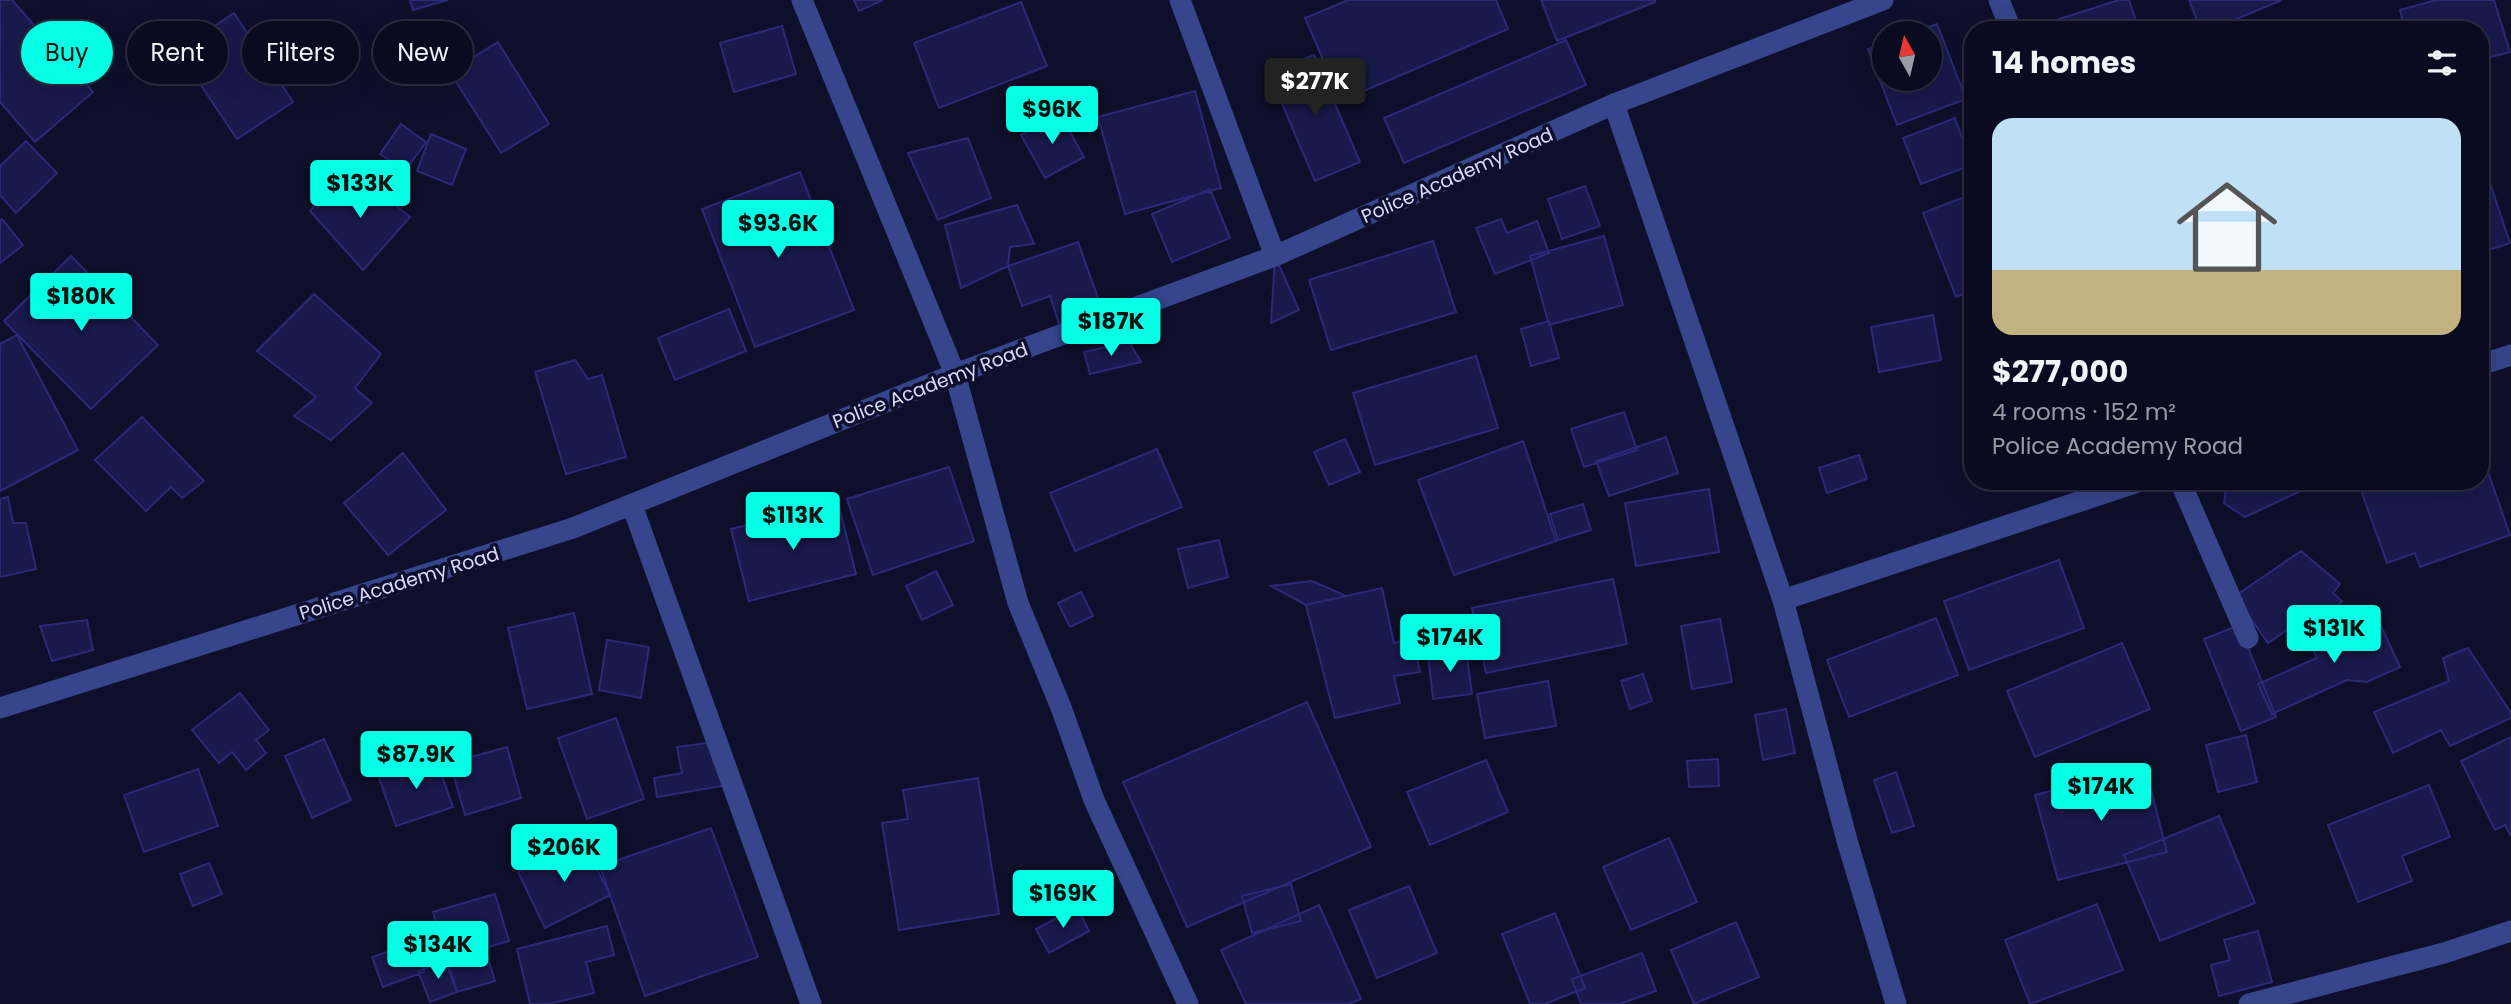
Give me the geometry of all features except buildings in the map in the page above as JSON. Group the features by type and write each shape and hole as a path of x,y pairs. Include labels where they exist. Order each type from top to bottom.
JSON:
{"street":[{"path":"802,0 955,374 1018,603 1062,710 1094,800 1188,1004"},
{"path":"1180,0 1275,256"},
{"name":"Police Academy Road","path":"0,708 573,528 955,374 1275,256 1614,104 1883,0"},
{"path":"1999,0 2007,21"},
{"path":"1614,104 1783,600 1848,844 1896,1004"},
{"path":"2489,362 2511,355"},
{"path":"1783,600 2114,490"},
{"path":"2183,490 2248,638"},
{"path":"632,505 811,1004"},
{"path":"2249,1004 2444,953 2511,931"}]}
